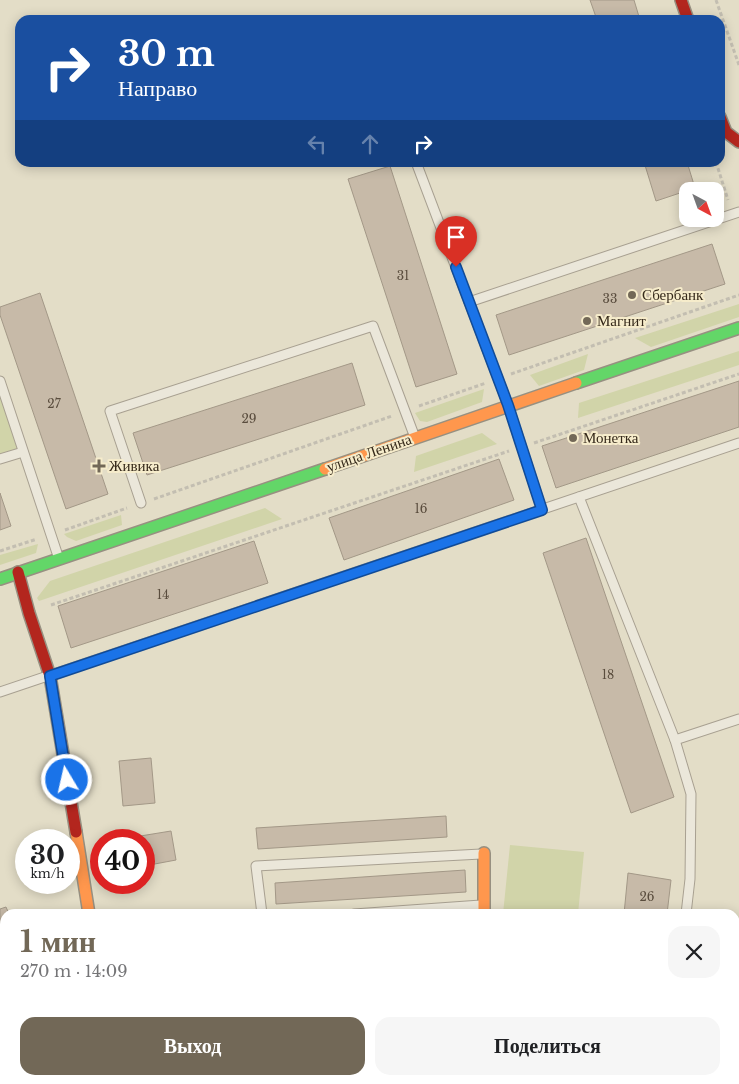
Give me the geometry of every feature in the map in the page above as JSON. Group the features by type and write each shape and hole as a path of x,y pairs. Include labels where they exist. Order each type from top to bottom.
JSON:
{"main road":[{"path":"681,0 686,15"},
{"path":"725,130 739,142"},
{"name":"улица Ленина","path":"0,578 739,328"},
{"path":"18,572 29,613 50,676 88,909"},
{"path":"484,853 484,909"}],"lane":[{"path":"418,167 508,405 542,510"},
{"path":"469,302 736,213"},
{"path":"141,503 110,411 373,326 414,438"},
{"path":"0,381 60,559"},
{"path":"0,692 739,443"},
{"path":"0,459 23,452"},
{"path":"579,497 675,740 691,794 690,879 687,909"},
{"path":"675,740 739,719"},
{"path":"261,909 256,866 484,853"}],"path":[{"path":"716,0 721,15"},
{"path":"725,25 739,65"},
{"path":"718,167 736,213"},
{"path":"29,613 739,374"},
{"path":"0,552 51,534"}],"green space":[{"path":"739,304 739,317 651,347 635,338"},
{"path":"739,351 739,365 578,418 579,403"},
{"path":"588,354 584,370 539,386 530,375"},
{"path":"0,381 23,452 0,459"},
{"path":"484,389 482,402 427,422 420,421 415,413"},
{"path":"482,433 497,444 414,472 416,456"},
{"path":"265,508 282,519 39,601 37,598 50,581"},
{"path":"121,515 122,525 76,541 64,534"},
{"path":"38,544 36,553 0,565 0,555"},
{"path":"510,845 584,852 578,909 504,909"}],"building":[{"path":"590,0 634,0 638,15 595,15"},
{"path":"390,167 457,374 416,387 348,179"},
{"path":"646,167 689,167 693,182 679,182 679,193 656,201"},
{"path":"712,244 725,284 509,355 496,315"},
{"path":"40,293 108,494 66,509 0,315 0,307"},
{"path":"352,363 365,405 147,475 133,433"},
{"path":"739,381 739,427 556,488 542,446"},
{"path":"499,459 514,500 344,560 329,518"},
{"path":"0,493 11,526 0,530"},
{"path":"586,538 674,797 631,813 543,553"},
{"path":"254,541 268,583 71,648 58,606"},
{"path":"151,758 155,803 123,806 119,761"},
{"path":"446,816 447,837 258,849 256,828"},
{"path":"171,831 176,860 155,864 155,834"},
{"path":"465,870 466,892 276,904 275,883"},
{"path":"628,873 671,880 668,909 624,909"}],"traffic: fast":[{"path":"576,383 739,328"},
{"path":"0,579 325,469"}],"traffic: slow":[{"path":"325,469 576,383"},
{"path":"484,853 484,909"},
{"path":"80,857 88,909"}],"traffic: jam":[{"path":"681,0 686,15"},
{"path":"725,130 739,142"},
{"path":"18,572 29,613 50,676 76,829"}],"place":[{"name":"Сбербанк","path":"632,295"},
{"name":"Магнит","path":"587,321"},
{"name":"Монетка","path":"573,438"},
{"name":"Живика","path":"99,466"}],"route":[{"path":"67,780 50,676 542,510 508,405 456,267"}]}
